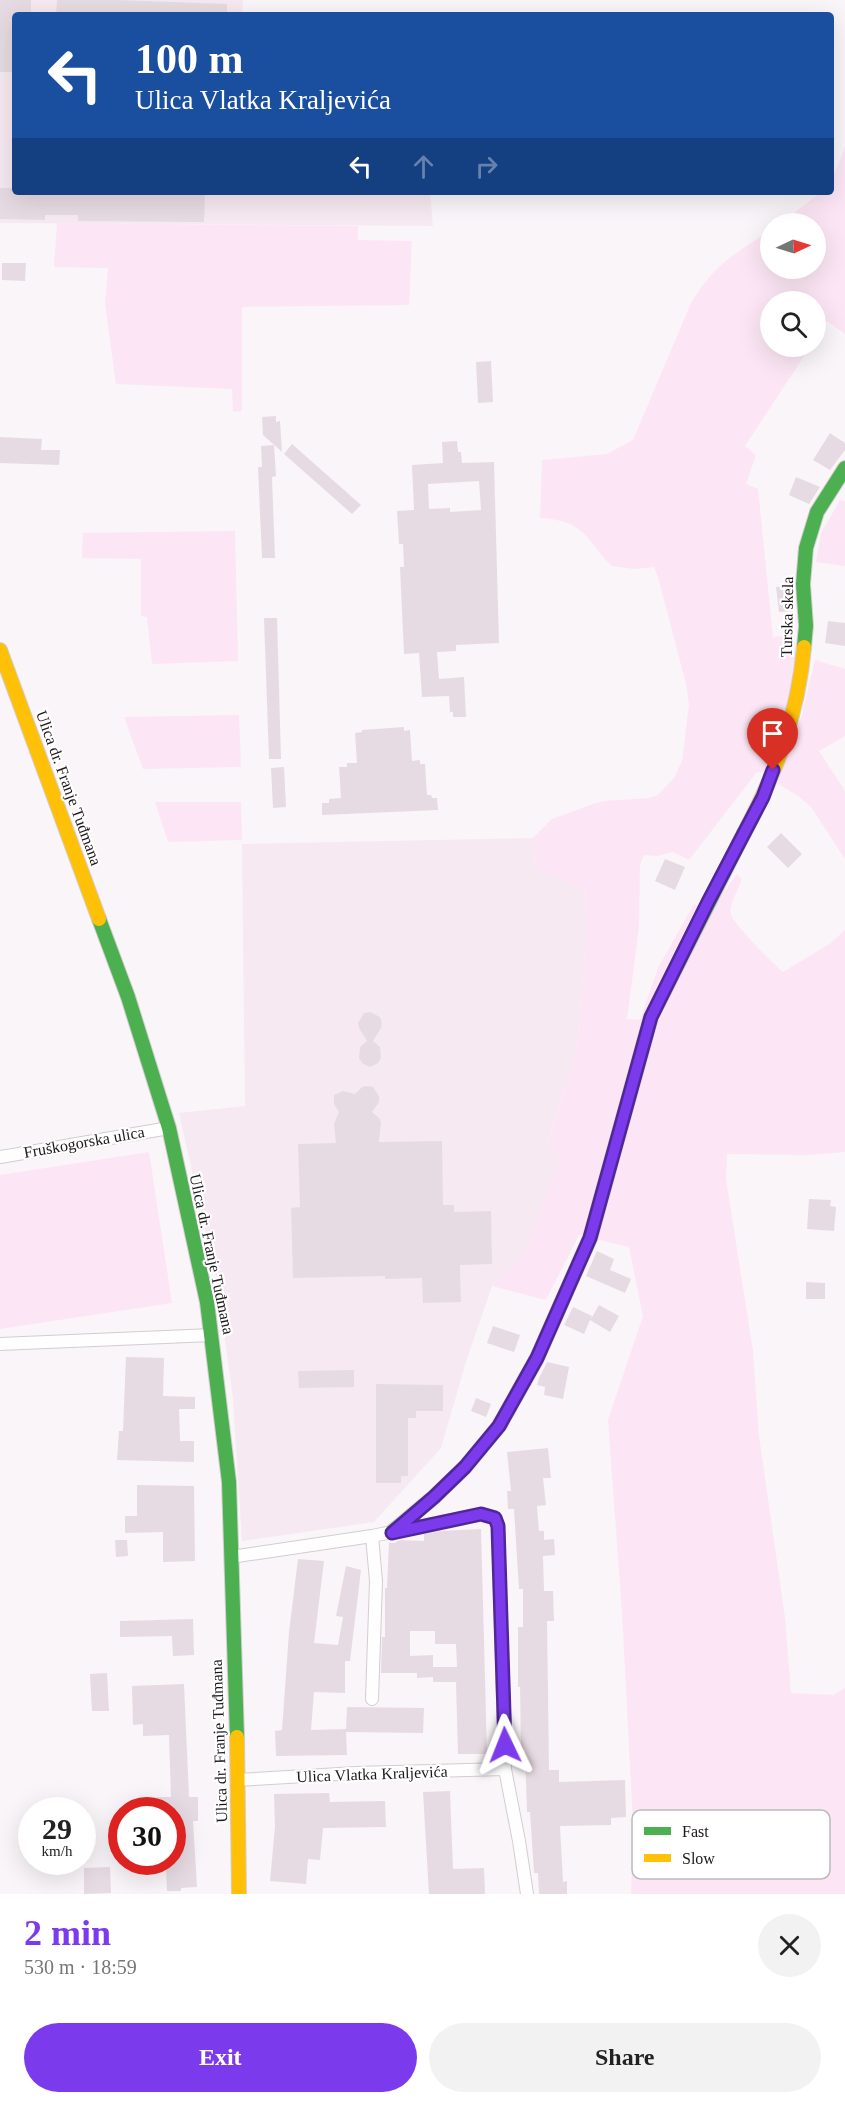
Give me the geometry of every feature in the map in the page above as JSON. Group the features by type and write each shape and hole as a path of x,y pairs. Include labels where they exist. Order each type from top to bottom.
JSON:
{"main road":[{"name":"Turska skela","path":"392,1533 465,1467 499,1426 537,1358 572,1281 590,1238 651,1017 763,797 789,731 802,669 806,626 803,584 806,548 817,512 845,468"},
{"name":"Ulica dr. Franje Tuđmana","path":"0,650 128,997 169,1128 207,1302 229,1482 239,1894"}],"street":[{"name":"Fruškogorska ulica","path":"0,1157 169,1128"},
{"path":"0,1344 212,1335"},
{"path":"231,1557 392,1533 481,1514 495,1518 498,1526 506,1769 527,1894"},
{"path":"372,1536 376,1581 372,1699"},
{"name":"Ulica Vlatka Kraljevića","path":"238,1780 356,1773 506,1769"}],"shaded area":[{"path":"0,0 243,0 242,12 12,12 12,195 430,195 433,226 0,223"},
{"path":"845,145 845,334 826,322 826,291 760,291 760,357 803,357 745,446 756,455 746,484 758,489 773,637 793,635 796,668 793,686 783,723 765,773 757,772 689,860 673,852 657,856 644,855 640,865 639,928 627,1019 640,1020 658,968 694,904 710,911 737,874 742,879 732,902 731,915 746,935 783,972 831,943 845,930 845,1152 806,1155 727,1154 726,1179 753,1351 759,1436 785,1618 791,1693 833,1695 845,1688 845,1894 631,1894 632,1858 632,1879 830,1879 830,1810 632,1810 622,1612 608,1420 643,1316 629,1247 579,1235 546,1300 492,1286 525,1254 560,1156 547,1145 577,1046 587,927 584,890 535,868 533,838 552,819 593,804 658,795 674,778 682,761 689,704 686,684 654,567 634,569 612,566 584,533 576,527 556,520 540,518 542,460 607,454 633,440 691,303 717,269 760,237 760,279 826,279 826,213 794,213 817,195 834,195 834,177"},
{"path":"57,223 358,226 358,240 412,241 409,305 242,307 242,411 233,412 232,389 116,384 105,304 108,268 54,267"},
{"path":"840,500 845,501 845,566 816,562 821,533"},
{"path":"235,531 238,661 152,664 147,617 141,616 141,559 82,558 83,533"},
{"path":"815,660 845,669 845,736 819,751 845,791 845,859 811,807 797,795 778,784 782,766 802,715"},
{"path":"239,715 241,767 143,769 124,717"},
{"path":"155,802 241,802 242,840 168,842"},
{"path":"533,838 535,868 584,890 587,927 577,1046 547,1144 560,1156 525,1254 492,1286 465,1365 441,1448 374,1522 242,1541 233,1399 217,1281 179,1113 245,1106 242,844"},
{"path":"149,1152 172,1303 0,1329 0,1175"}],"building":[{"path":"0,0 31,0 31,12 12,12 12,72 0,72"},
{"path":"57,0 227,4 227,12 56,12"},
{"path":"0,188 12,188 12,195 205,195 204,222 78,221 78,215 45,215 45,220 0,219"},
{"path":"2,263 26,263 25,281 2,280"},
{"path":"491,361 493,402 478,403 476,362"},
{"path":"276,416 276,422 280,421 282,452 263,435 262,417"},
{"path":"830,433 845,443 845,450 830,470 813,460"},
{"path":"0,437 42,439 41,450 60,450 59,465 0,463"},
{"path":"457,441 462,463 494,462 499,643 456,645 456,651 437,652 439,679 464,677 466,717 453,717 453,712 450,712 449,696 422,697 419,653 404,654 400,567 404,567 403,544 399,544 397,511 414,510 412,465 443,463 442,442","holes":["479,481 481,510 450,512 450,508 429,509 428,484"]},
{"path":"292,444 361,505 352,514 284,454"},
{"path":"274,445 276,476 272,477 275,558 262,558 258,467 262,467 261,446"},
{"path":"796,477 820,487 809,504 789,495"},
{"path":"792,586 794,611 779,612 776,587"},
{"path":"264,618 277,618 281,759 269,759"},
{"path":"828,621 845,623 845,646 825,643"},
{"path":"404,727 404,731 410,730 412,761 420,760 420,764 425,764 427,795 437,798 438,810 322,815 322,803 329,803 329,799 341,798 339,767 347,767 347,763 357,763 355,733 362,732 362,730"},
{"path":"284,767 286,807 273,808 271,768"},
{"path":"781,833 802,854 788,868 767,847"},
{"path":"665,859 685,867 675,890 655,881"},
{"path":"370,1012 380,1017 382,1023 373,1041 380,1047 381,1058 378,1063 370,1067 362,1063 359,1058 360,1047 367,1041 358,1023 364,1013"},
{"path":"362,1087 373,1087 379,1096 379,1102 372,1112 381,1123 379,1142 442,1141 443,1205 454,1205 454,1212 491,1211 492,1264 460,1265 461,1302 423,1303 422,1278 385,1279 385,1276 293,1278 291,1208 300,1207 298,1144 336,1143 334,1124 339,1112 334,1104 334,1095 343,1091 355,1094"},
{"path":"809,1199 831,1200 830,1206 836,1207 834,1231 807,1229"},
{"path":"597,1251 614,1259 610,1270 631,1279 625,1293 586,1276"},
{"path":"806,1282 825,1283 825,1299 806,1299"},
{"path":"599,1305 619,1316 610,1332 590,1320 584,1334 564,1325 573,1307 592,1316 591,1319"},
{"path":"493,1326 520,1335 514,1352 487,1343"},
{"path":"126,1357 164,1358 163,1396 195,1397 195,1409 179,1409 180,1441 194,1441 194,1462 117,1460 119,1431 123,1431"},
{"path":"547,1362 569,1367 563,1399 544,1395 545,1387 537,1385"},
{"path":"354,1370 354,1387 299,1388 298,1371"},
{"path":"376,1384 443,1385 443,1411 416,1411 416,1418 408,1418 408,1476 401,1476 401,1483 376,1483"},
{"path":"476,1398 491,1404 486,1417 471,1411"},
{"path":"548,1448 551,1478 543,1478 546,1505 537,1506 539,1531 544,1531 544,1540 554,1539 555,1555 543,1556 544,1591 553,1591 554,1621 547,1621 549,1770 559,1770 559,1782 625,1780 626,1817 611,1818 611,1825 560,1826 563,1882 567,1881 567,1894 539,1894 538,1873 534,1873 530,1812 527,1812 525,1750 521,1750 520,1687 518,1687 518,1627 523,1627 523,1589 519,1589 514,1509 508,1509 507,1491 511,1491 507,1452"},
{"path":"137,1485 194,1486 195,1561 163,1562 163,1532 125,1533 125,1516 137,1516"},
{"path":"481,1529 487,1754 458,1754 456,1682 433,1682 433,1677 417,1678 417,1673 381,1673 389,1543 400,1540 424,1541 424,1534","holes":["410,1631 435,1631 435,1644 456,1644 457,1667 433,1667 433,1655 410,1656"]},
{"path":"115,1540 127,1540 128,1556 116,1557"},
{"path":"298,1559 324,1561 314,1643 338,1645 343,1617 336,1616 346,1566 361,1570 350,1661 345,1661 345,1693 314,1692 311,1730 346,1729 347,1707 424,1708 423,1733 346,1732 347,1755 276,1756 275,1731 282,1730 289,1632"},
{"path":"193,1619 194,1655 173,1656 172,1636 120,1637 120,1621"},
{"path":"107,1673 109,1711 92,1711 90,1674"},
{"path":"184,1684 189,1797 198,1797 198,1821 193,1821 197,1887 181,1888 181,1891 167,1891 166,1875 186,1875 186,1797 171,1797 169,1735 143,1736 143,1724 133,1725 132,1686"},
{"path":"450,1791 453,1869 484,1868 485,1894 429,1894 423,1792"},
{"path":"329,1793 330,1802 385,1801 386,1827 323,1828 320,1860 308,1859 306,1884 270,1881 275,1827 274,1794"},
{"path":"108,1867 111,1893 84,1894 84,1875 96,1875 96,1868"}],"traffic: fast":[{"path":"804,647 806,626 803,584 806,548 817,512 845,468"},
{"path":"392,1532 465,1467 499,1426 537,1358 590,1238 651,1017 744,833"},
{"path":"99,919 128,997 169,1128 207,1302 229,1482 237,1737"}],"traffic: slow":[{"path":"744,833 766,788 784,743 797,696 804,647"},
{"path":"0,650 99,919"},
{"path":"237,1737 239,1894"}],"route":[{"path":"505,1745 498,1526 495,1518 481,1514 392,1533 465,1467 499,1426 537,1358 590,1238 651,1017 763,797 773,770"}]}
